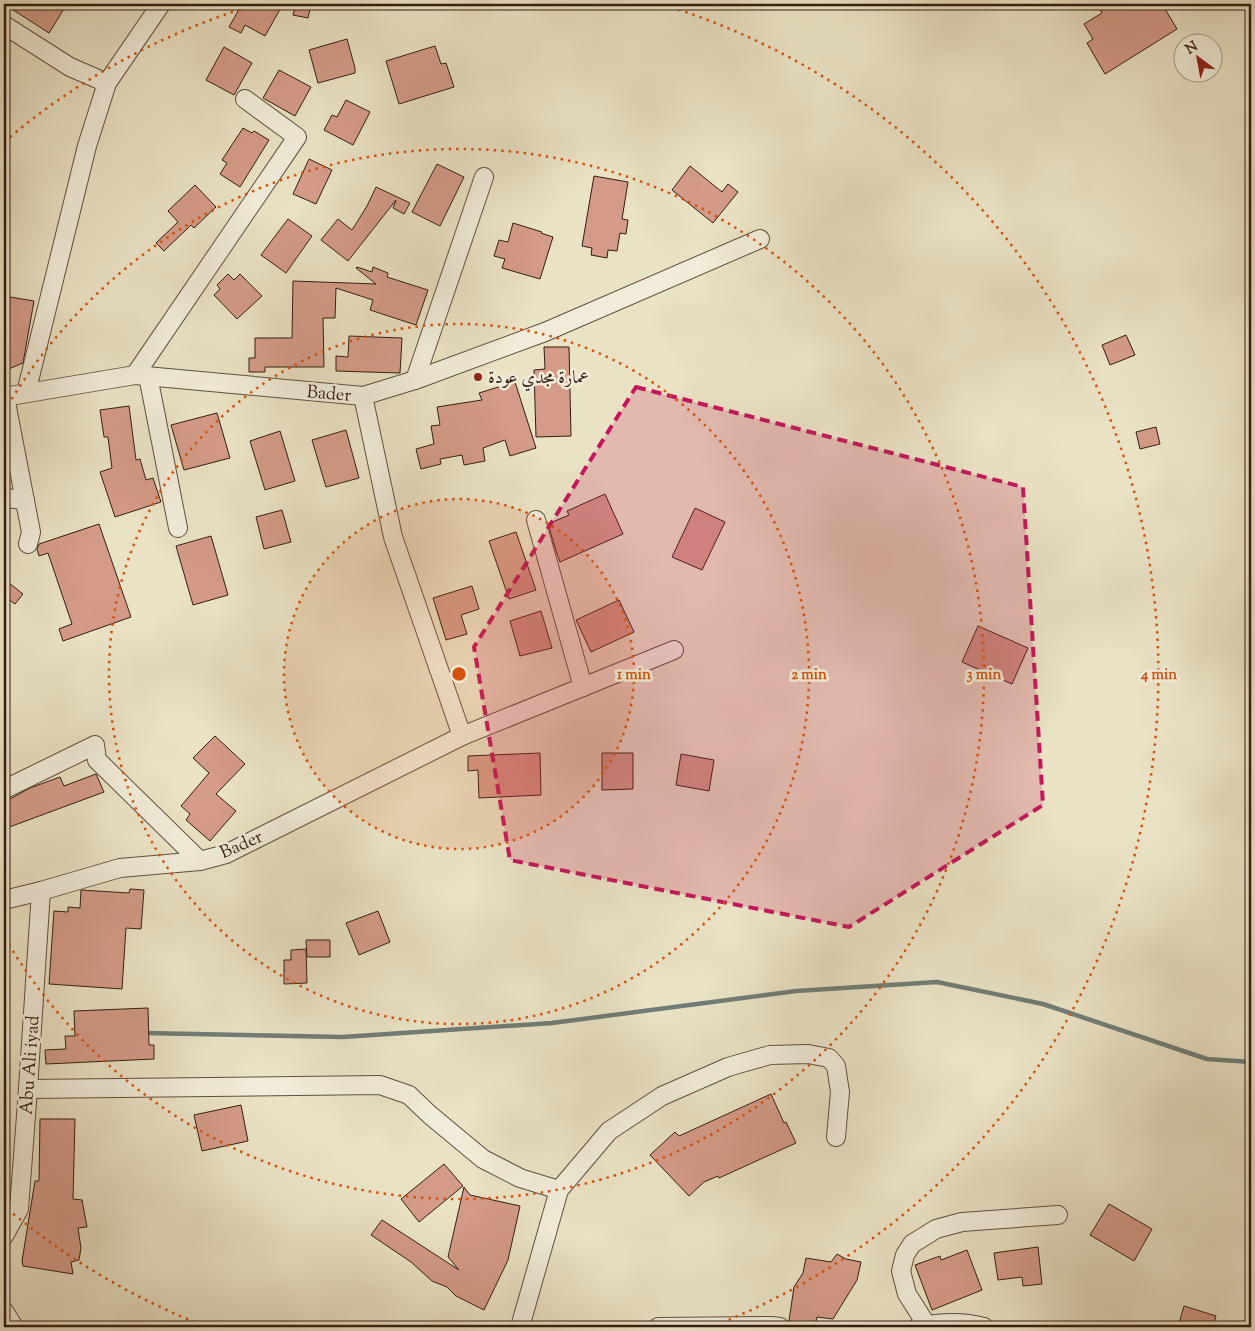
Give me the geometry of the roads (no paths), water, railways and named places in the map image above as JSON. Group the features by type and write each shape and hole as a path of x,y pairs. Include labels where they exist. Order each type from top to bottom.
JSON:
{"street":[{"path":"26,393 87,146 107,82 161,4"},
{"path":"4,25 70,67 107,82"},
{"path":"178,528 142,375 297,137 245,99"},
{"path":"415,380 484,177"},
{"path":"363,396 415,380 545,332 760,239"},
{"name":"Bader","path":"4,397 142,375 363,396 393,537 462,736"},
{"path":"4,397 31,532 28,544"},
{"path":"4,498 25,500"},
{"path":"536,520 583,687"},
{"name":"Bader","path":"4,900 120,868 200,861 226,854 462,736 674,650"},
{"path":"5,788 95,746 97,760 200,861"},
{"name":"Abu Ali iyad","path":"4,1236 19,1209 41,891"},
{"path":"520,1327 559,1190 609,1131 662,1096 728,1067 770,1055 808,1054 829,1058 836,1066 840,1092 836,1137"},
{"path":"28,1089 380,1085 410,1095 430,1115 483,1159 520,1178 559,1190"},
{"path":"984,1327 958,1322 924,1327 907,1294 901,1271 906,1254 912,1244 936,1229 962,1222 1058,1216"},
{"path":"4,1311 14,1327"},
{"path":"658,1327 780,1327"}],"waterway":[{"path":"145,1033 343,1037 552,1023 796,991 937,982 1043,1004 1207,1059 1251,1062"}],"place":[{"name":"عمارة مجدي عودة","path":"478,377"}]}
